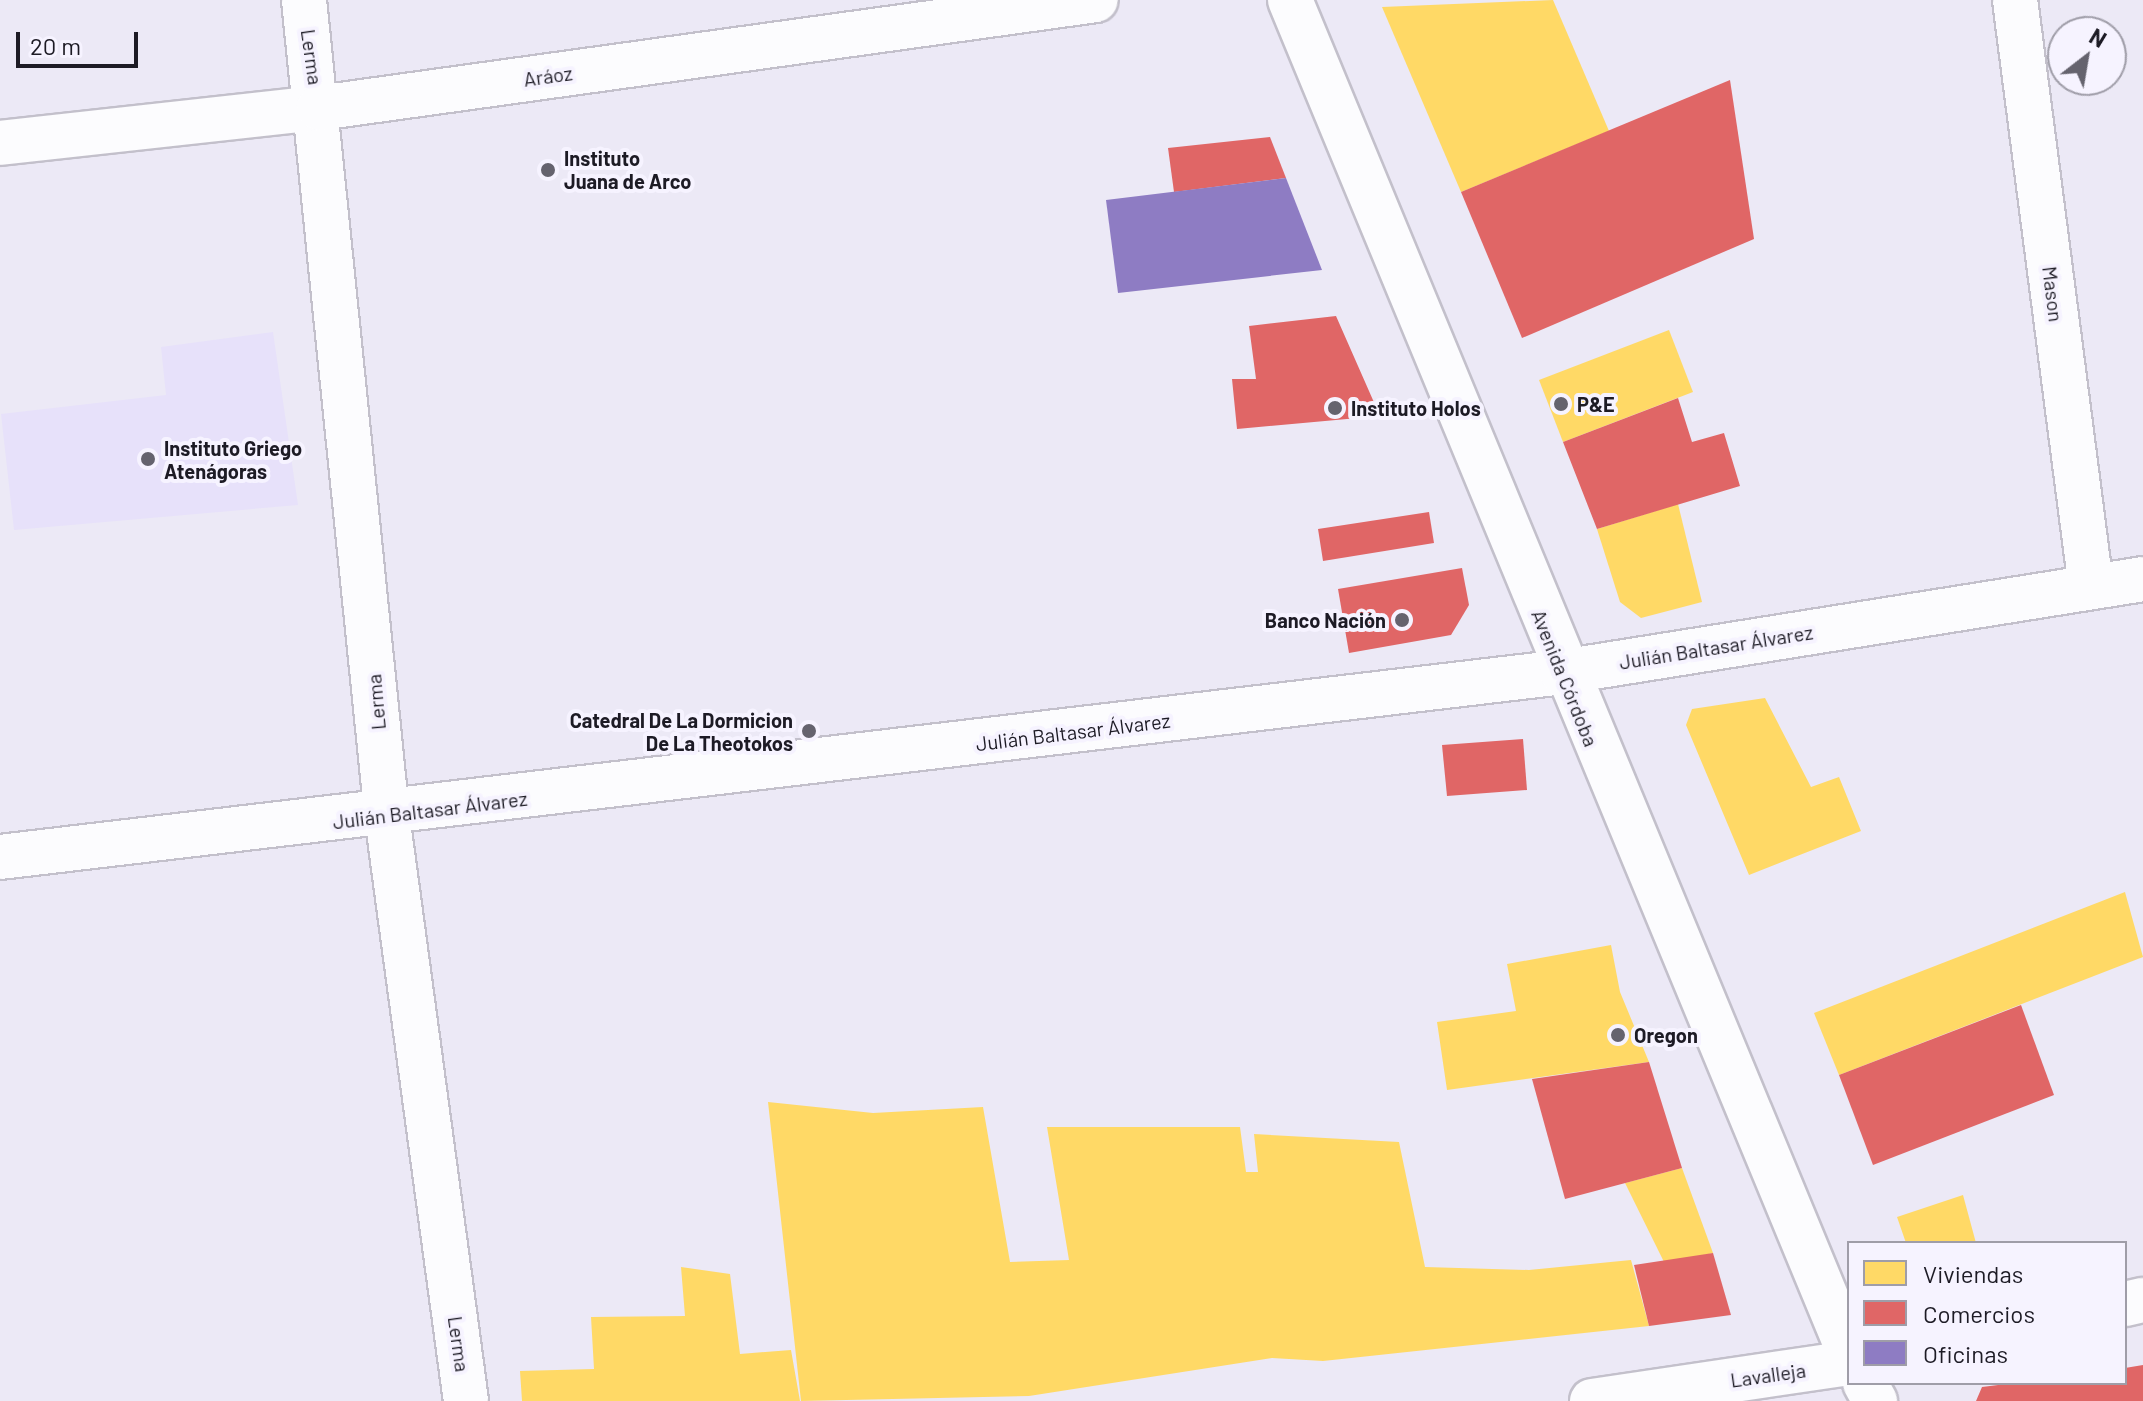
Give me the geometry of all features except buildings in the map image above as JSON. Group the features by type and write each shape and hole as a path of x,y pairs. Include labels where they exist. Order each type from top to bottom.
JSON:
{"street":[{"name":"Lerma","path":"304,0 319,108 387,816 466,1401"},
{"name":"Aráoz","path":"0,143 319,108 1096,0"},
{"name":"Avenida Córdoba","path":"1290,0 1562,672 1847,1347"},
{"name":"Mason","path":"2015,0 2091,587"},
{"name":"Julián Baltasar Álvarez","path":"0,857 387,816 1562,672 2143,579"},
{"name":"Lavalleja","path":"1592,1401 1847,1363"}],"shaded area":[{"name":"Instituto Griego Atenágoras","path":"273,332 298,505 14,530 1,414 166,395 161,347"}],"place":[{"name":"Instituto Juana de Arco","path":"548,170"},
{"name":"P&E","path":"1561,404"},
{"name":"Instituto Holos","path":"1335,408"},
{"name":"Instituto Griego Atenágoras","path":"148,459"},
{"name":"Banco Nación","path":"1402,620"},
{"name":"Catedral De La Dormicion De La Theotokos","path":"809,731"},
{"name":"Oregon","path":"1618,1035"}]}
